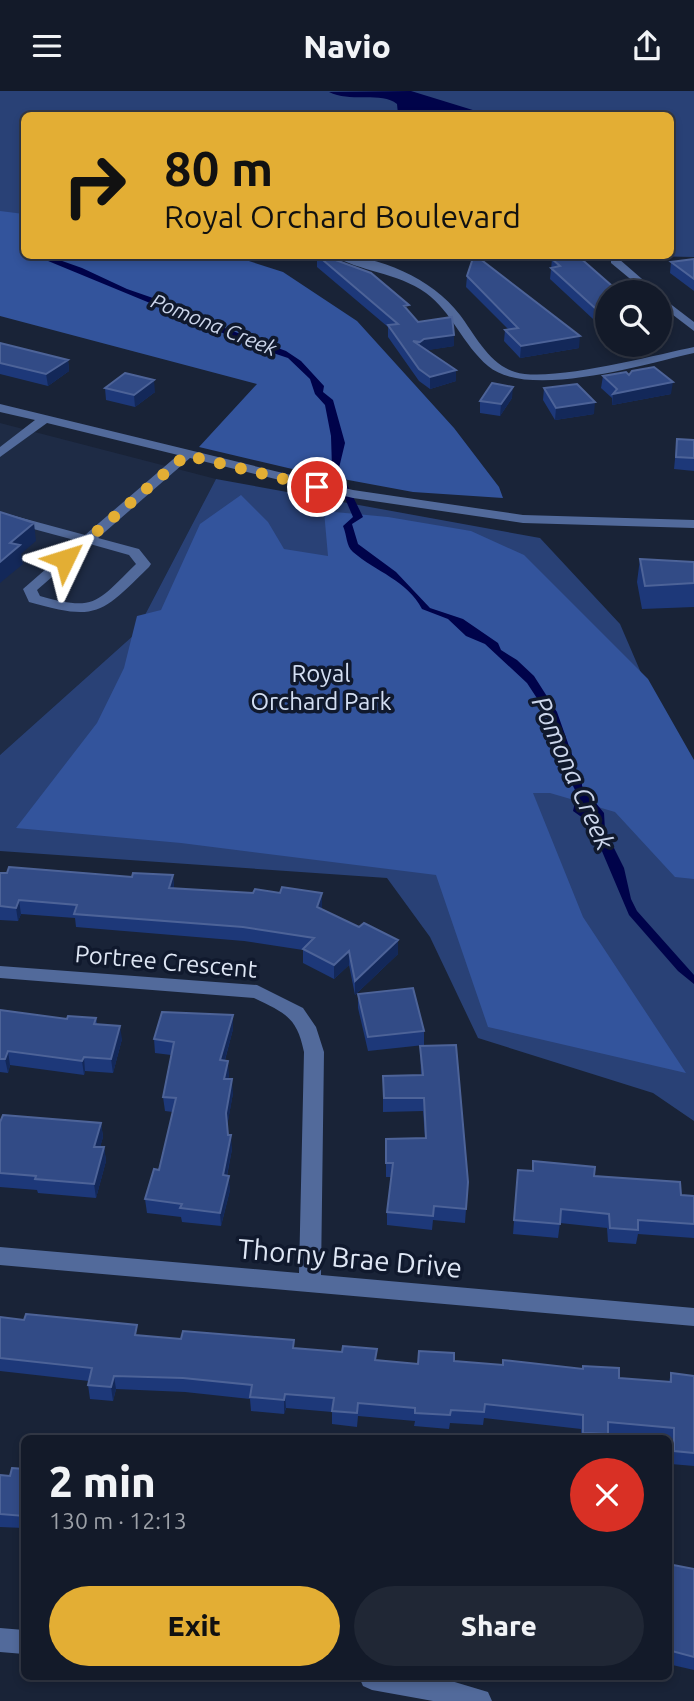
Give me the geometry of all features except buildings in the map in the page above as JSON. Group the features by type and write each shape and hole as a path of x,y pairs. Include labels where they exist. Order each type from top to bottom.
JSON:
{"street":[{"path":"349,259 425,288 452,311 497,368 515,376 535,378 576,373 694,350"},
{"path":"615,261 638,280"},
{"path":"672,306 688,316 694,328"},
{"path":"0,408 328,489 446,509 523,519 694,524"},
{"path":"0,453 44,419"},
{"path":"0,516 88,540 134,552 144,564 98,608 78,612 34,599 30,589 88,540 186,455"},
{"name":"Portree Crescent","path":"0,972 257,992 291,1006 302,1016 310,1031 314,1052 310,1285"},
{"name":"Thorny Brae Drive","path":"0,1257 694,1317"},
{"path":"0,1640 21,1642"},
{"path":"391,1680 429,1686 479,1701"}],"shaded area":[{"path":"0,423 216,479 135,634 0,755"}],"green space":[{"path":"0,91 694,91 694,257 674,257 674,112 21,112 21,231 0,229"},
{"path":"0,211 21,214 21,259 242,259 283,272 357,321 454,428 499,487 503,498 413,492 305,472 199,447 257,384 0,316"},
{"name":"Royal Orchard Park","path":"216,479 540,538 620,624 694,796 694,1121 653,1093 478,1038 430,937 387,878 0,851 0,755 135,634"},
{"name":"Royal Orchard Park","path":"241,495 268,522 284,549 328,556 324,511 388,517 471,531 524,555 648,679 694,760 694,879 675,877 615,812 550,793 533,793 583,917 686,1073 488,1027 436,875 181,843 16,828 97,723 124,668 137,616 161,610 200,524"}],"water":[{"path":"411,91 479,112 398,112 397,104 390,100 347,97 329,92"},
{"name":"Pomona Creek","path":"43,259 56,259 82,268 127,289 176,306 198,318 286,351 301,361 324,386 323,392 333,400 345,443 339,468 363,517 352,524 358,544 396,572 430,608 463,619 498,643 501,650 534,676 557,712 575,763 576,775 582,779 582,786 604,813 605,830 624,868 631,899 637,911 694,975 694,984 678,971 629,915 590,823 573,811 577,794 557,754 553,730 544,709 527,683 485,644 466,636 448,619 422,609 400,583 351,550 343,526 353,517 332,468 331,436 325,405 315,394 310,379 288,358"}],"route":[{"path":"65,559 186,455 317,487"}]}
